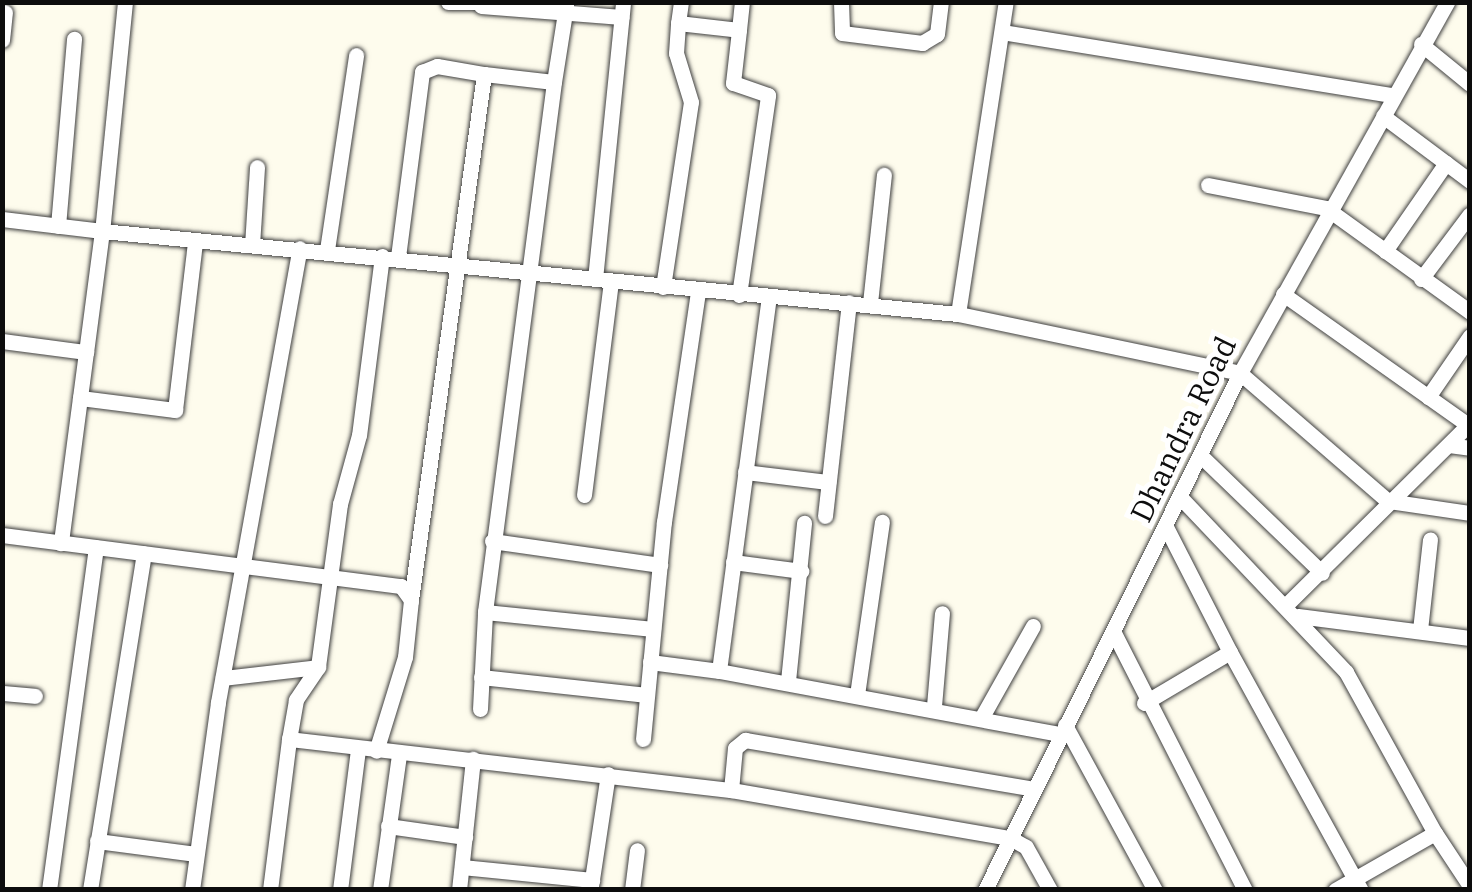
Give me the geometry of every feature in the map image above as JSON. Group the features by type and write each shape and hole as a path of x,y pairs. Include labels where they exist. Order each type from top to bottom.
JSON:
{"street":[{"path":"61,543 102,231 125,2"},
{"path":"448,2 622,10 584,495"},
{"path":"663,286 691,102 676,53 681,2"},
{"path":"738,296 768,95 733,83 742,2"},
{"path":"840,2 842,32 922,43 936,34 941,2"},
{"path":"958,314 1006,2"},
{"name":"Dhandra Road","path":"985,890 1240,373 1326,208 1447,2"},
{"path":"480,709 492,541 566,8"},
{"path":"2,40 5,12"},
{"path":"678,23 739,30"},
{"path":"1002,32 1392,95"},
{"path":"58,226 74,39"},
{"path":"1421,44 1470,84"},
{"path":"328,250 356,56"},
{"path":"270,890 289,739 304,692 318,667 328,576 359,436 422,72 437,66 554,82"},
{"path":"376,751 402,675 484,74"},
{"path":"1382,116 1470,181"},
{"path":"1385,251 1446,163"},
{"path":"252,245 258,168"},
{"path":"870,302 884,175"},
{"path":"1208,185 1326,208 1470,312"},
{"path":"1421,279 1470,214"},
{"path":"2,219 195,242 390,256 738,296 870,302 958,314 1240,373 1388,500 1470,512"},
{"path":"80,398 176,410 195,242"},
{"path":"192,890 223,678 300,248"},
{"path":"643,739 660,565 698,291"},
{"path":"1284,294 1469,424 1388,500 1292,610"},
{"path":"719,671 769,296"},
{"path":"825,516 849,302"},
{"path":"1428,397 1470,336"},
{"path":"2,341 86,352"},
{"path":"1448,445 1470,448"},
{"path":"1200,456 1322,572"},
{"path":"745,472 828,482"},
{"path":"1181,498 1292,610 1346,672 1435,833 1470,886"},
{"path":"858,695 882,522"},
{"path":"788,681 804,524"},
{"path":"1166,528 1358,884"},
{"path":"2,536 401,586 411,600"},
{"path":"1420,630 1430,540"},
{"path":"492,541 660,565"},
{"path":"49,890 96,547"},
{"path":"90,890 144,553"},
{"path":"732,562 801,571"},
{"path":"1292,610 1470,638"},
{"path":"486,612 654,629"},
{"path":"934,706 942,613"},
{"path":"983,715 1033,626"},
{"path":"1113,631 1144,703 1245,890"},
{"path":"1144,703 1230,652"},
{"path":"650,662 788,681 1062,730 1155,890"},
{"path":"223,678 292,674 318,667"},
{"path":"292,674 304,692"},
{"path":"481,677 647,696"},
{"path":"2,693 35,696"},
{"path":"289,739 731,790 1010,838 1026,847 1050,890"},
{"path":"731,790 735,748 745,740 1034,789"},
{"path":"340,890 358,749"},
{"path":"380,890 398,754"},
{"path":"459,890 473,760"},
{"path":"462,867 592,884 608,774"},
{"path":"388,826 466,837"},
{"path":"1335,890 1358,884 1435,833"},
{"path":"96,841 196,854"},
{"path":"632,890 637,850"}]}
